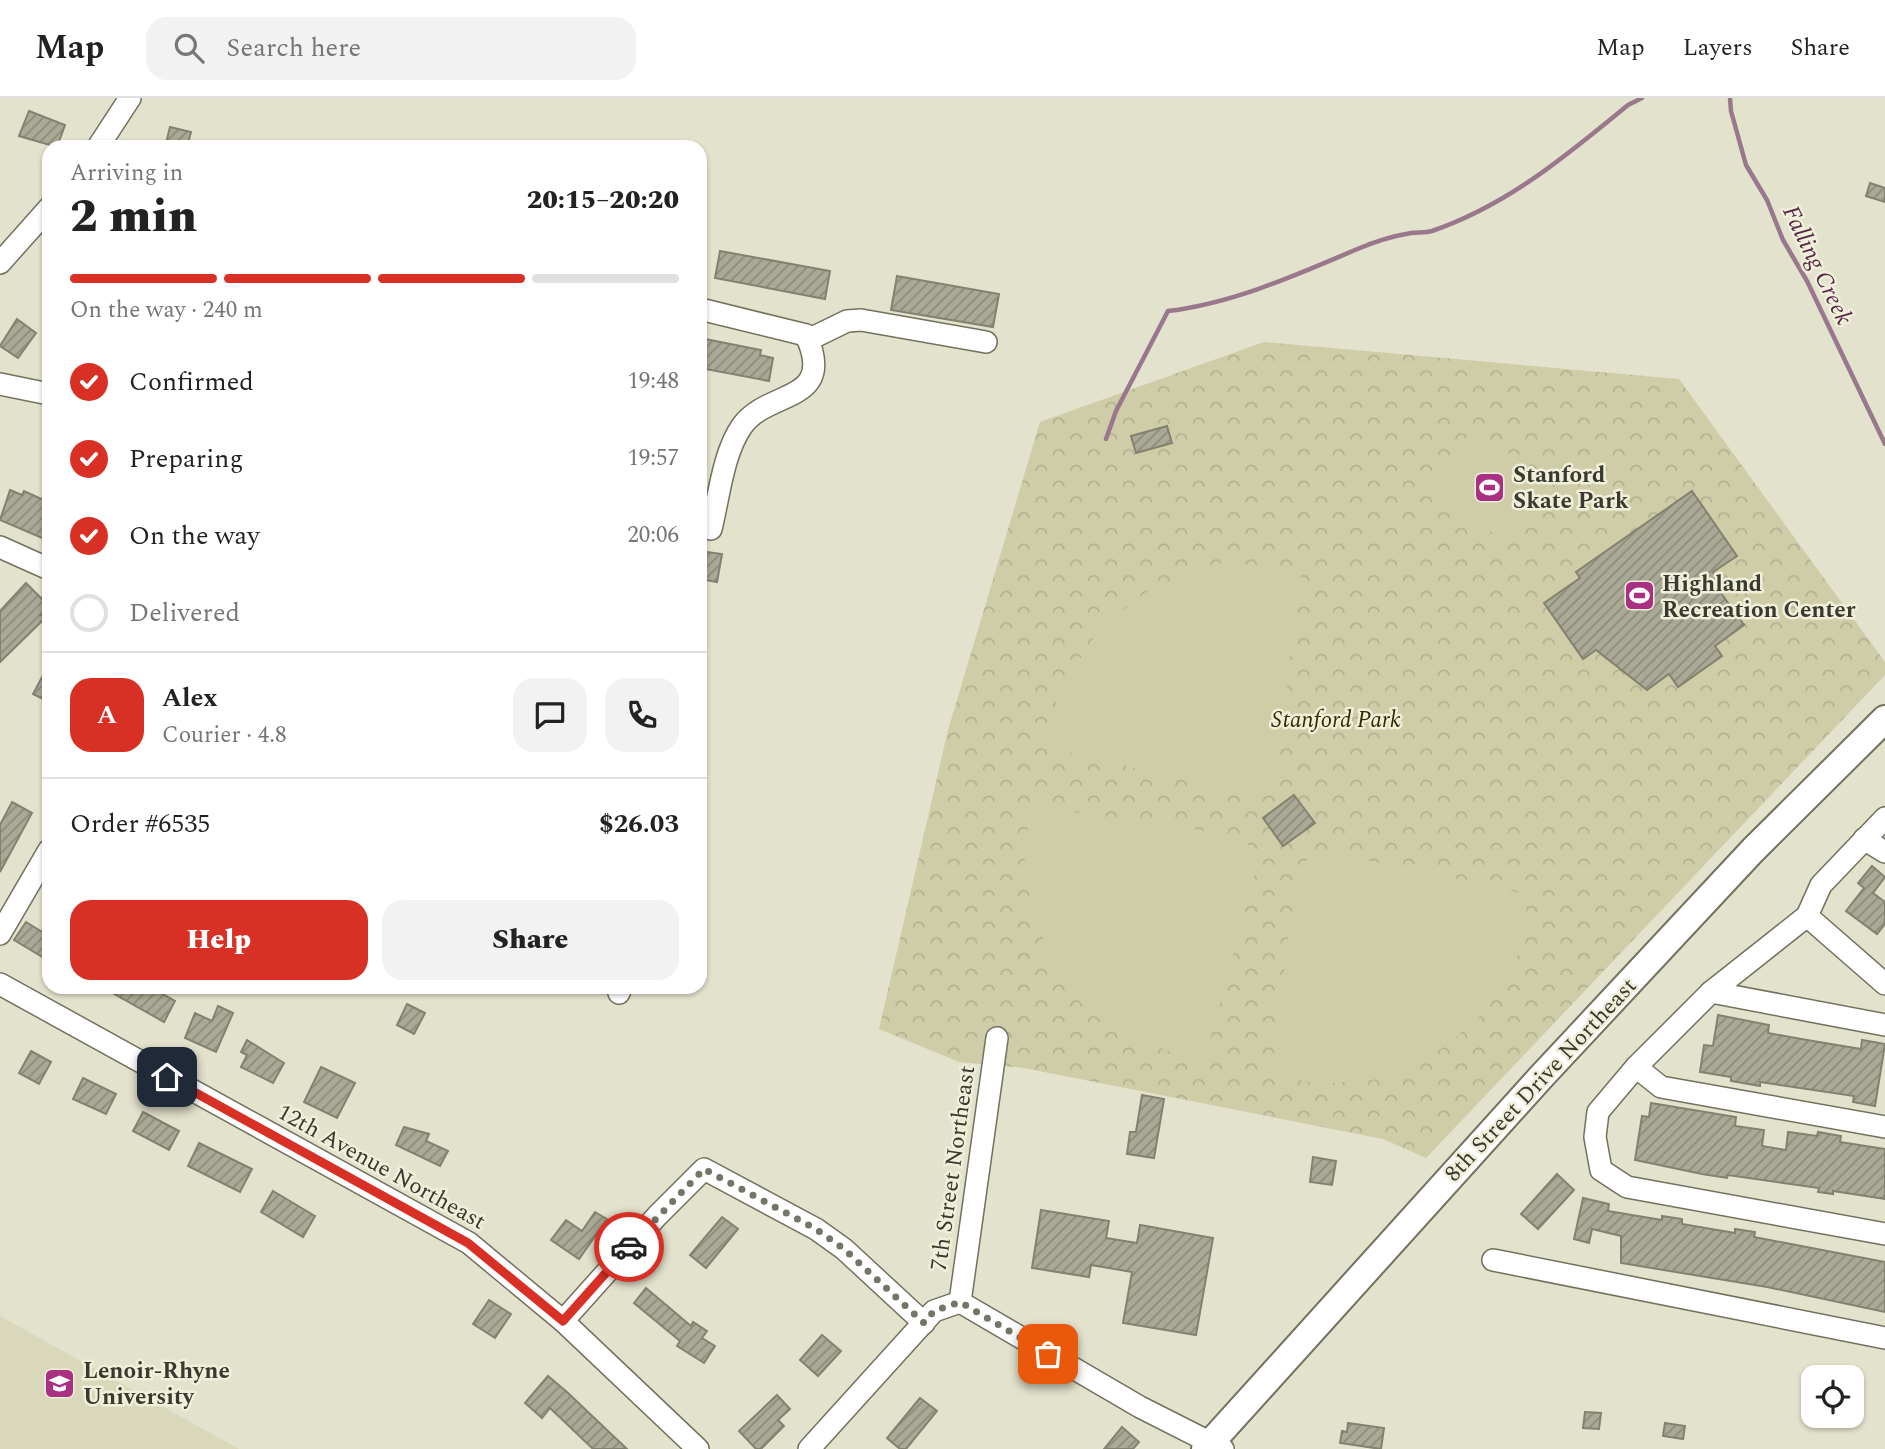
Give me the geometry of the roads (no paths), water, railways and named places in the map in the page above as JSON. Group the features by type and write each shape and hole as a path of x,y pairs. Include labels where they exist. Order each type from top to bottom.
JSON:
{"main road":[{"name":"8th Street Drive Northeast","path":"1213,1447 1541,1077 1753,850 1885,719"}],"street":[{"path":"103,140 130,98"},
{"path":"0,263 42,216"},
{"path":"707,311 806,335 814,358 809,381 793,396 749,417 741,426 733,445 711,529 707,528"},
{"path":"808,340 847,321 861,320 986,342"},
{"path":"0,384 42,393"},
{"path":"4,554 42,567"},
{"path":"1885,818 1821,885 1807,916 1711,992 1636,1068 1598,1112 1595,1137 1601,1170 1627,1187 1885,1234"},
{"path":"1864,839 1885,852"},
{"path":"0,934 42,862"},
{"path":"1807,916 1885,984"},
{"name":"12th Avenue Northeast","path":"0,984 468,1243 563,1321 698,1449"},
{"path":"1711,992 1885,1025"},
{"name":"7th Street Northeast","path":"808,1449 934,1311 960,1302 997,1038"},
{"path":"1636,1068 1661,1087 1885,1127"},
{"path":"563,1321 657,1216 704,1169 816,1229 844,1249 924,1323"},
{"path":"1493,1260 1885,1338"},
{"path":"960,1302 1213,1447"}],"waterway":[{"path":"1106,439 1116,411 1168,311 1240,295 1375,242 1404,234 1432,231 1460,220 1536,177 1628,105 1642,98"},
{"name":"Falling Creek","path":"1730,98 1746,165 1767,200 1783,240 1807,281 1885,444"}],"place":[{"name":"Stanford Skate Park","path":"1490,487"},
{"name":"Highland Recreation Center","path":"1639,596"},
{"name":"Lenoir-Rhyne University","path":"60,1383"}],"park label":[{"name":"Stanford Park","path":"1336,719"}]}
